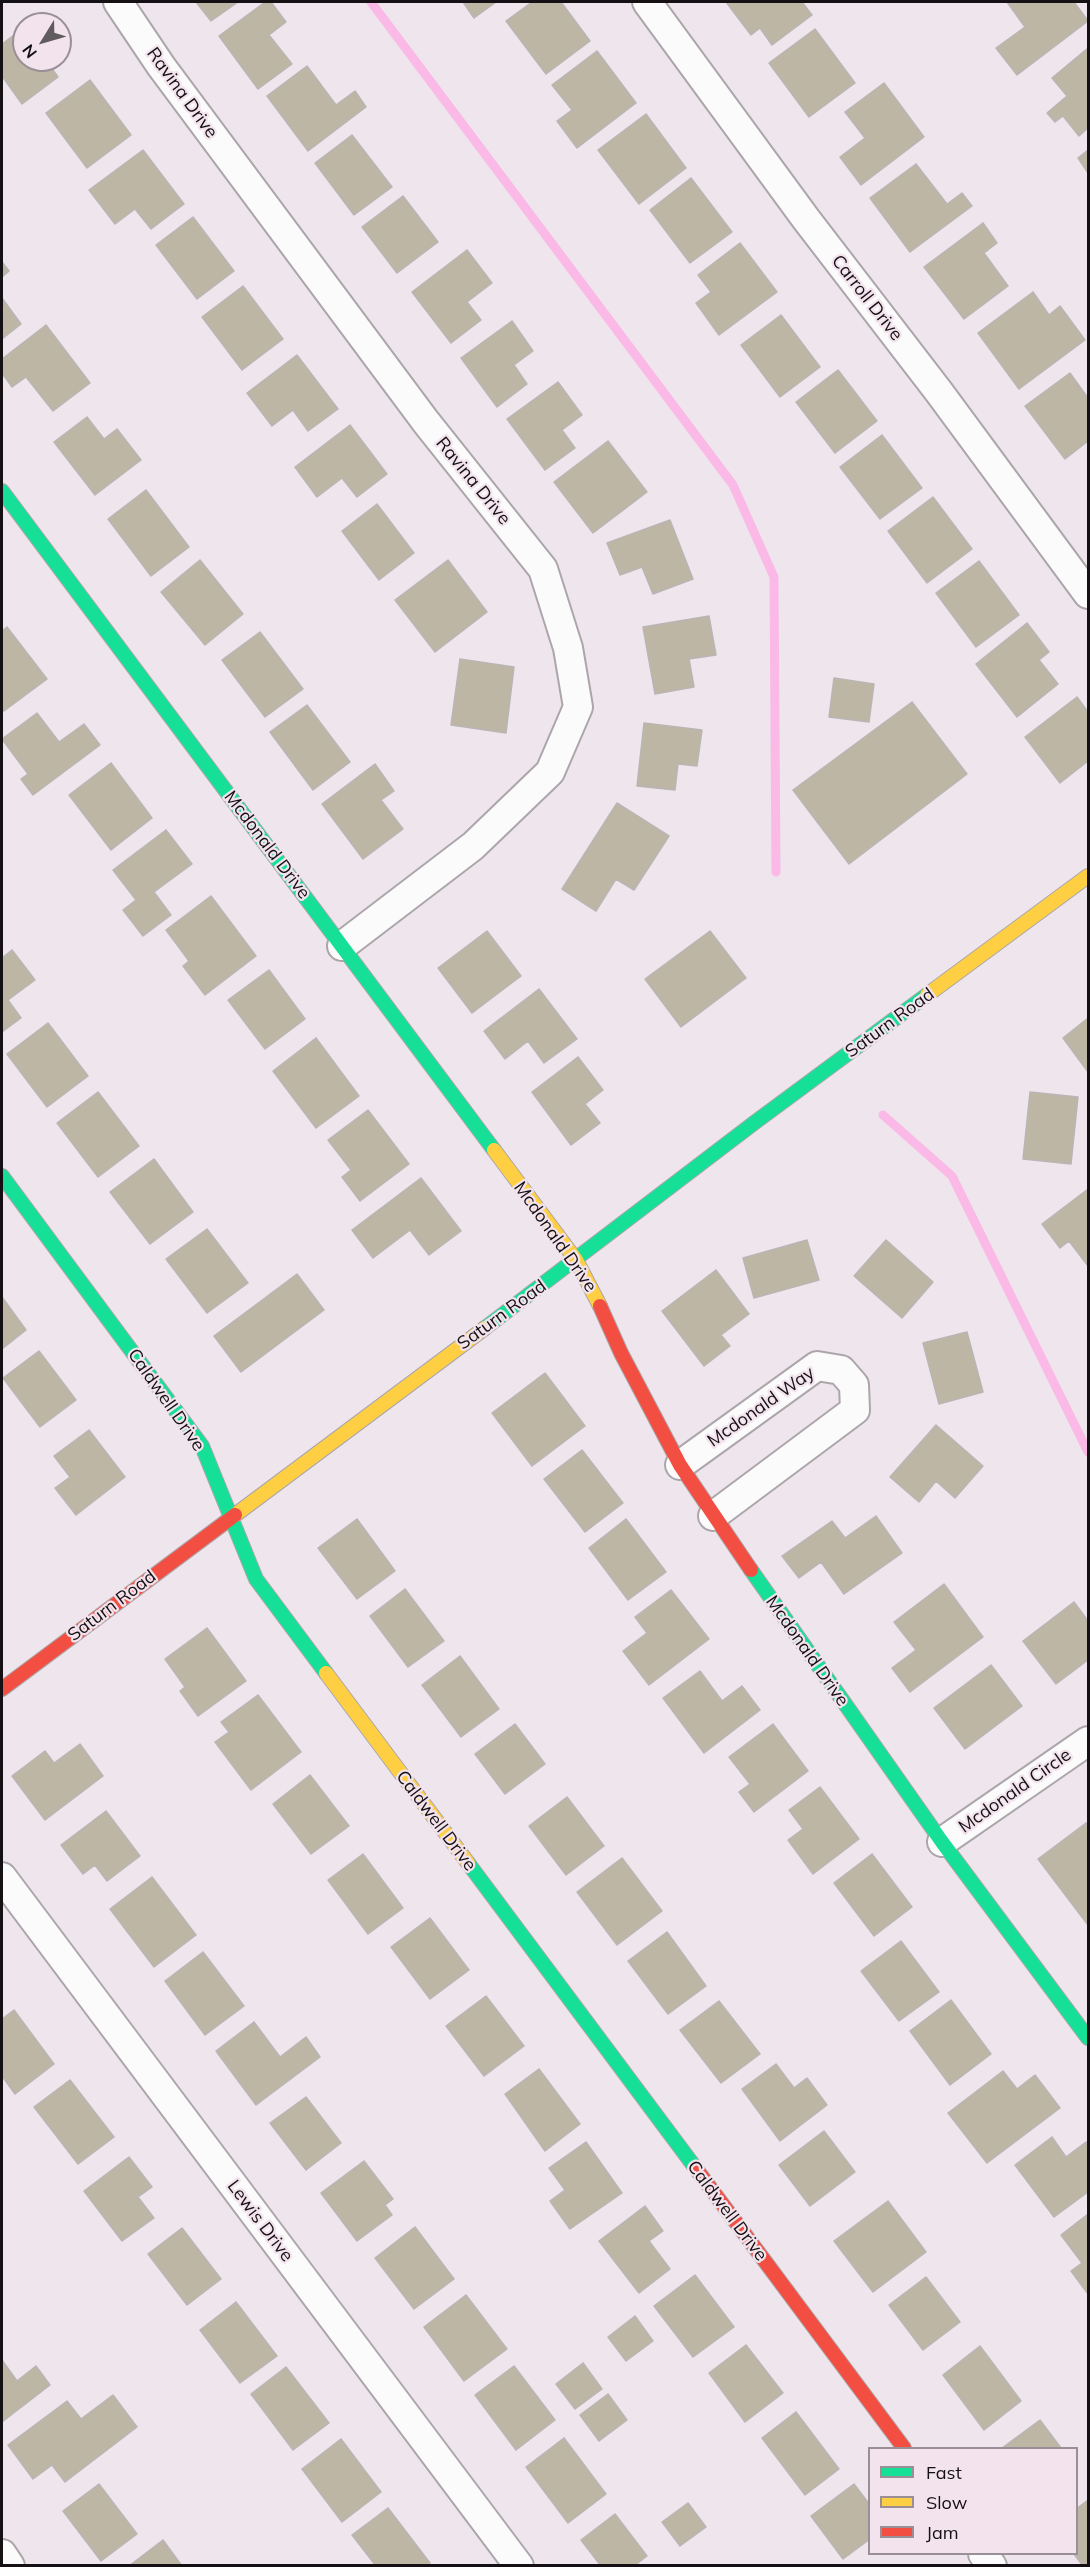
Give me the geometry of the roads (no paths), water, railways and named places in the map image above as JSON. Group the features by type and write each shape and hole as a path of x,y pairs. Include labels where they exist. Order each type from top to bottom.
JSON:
{"street":[{"name":"Ravina Drive","path":"118,2 160,66 426,422 543,569 568,648 578,707 550,772 473,846 342,946"},
{"name":"Carroll Drive","path":"646,2 806,219 939,392 1089,594"},
{"name":"Mcdonald Drive","path":"2,491 576,1260 592,1288 621,1353 680,1465 942,1842 1089,2038"},
{"name":"Saturn Road","path":"2,1689 576,1260 754,1124 1089,876"},
{"name":"Caldwell Drive","path":"2,1176 202,1446 256,1579 903,2447"},
{"name":"Mcdonald Way","path":"680,1465 818,1366 841,1370 854,1385 855,1410 713,1515"},
{"name":"Mcdonald Circle","path":"942,1842 1089,1741"},
{"name":"Lewis Drive","path":"2,1877 519,2565"},
{"path":"2,2554 10,2565"}],"waterway":[{"path":"371,2 733,485 774,577 776,872"},
{"path":"883,1115 952,1176 1088,1452"}]}
